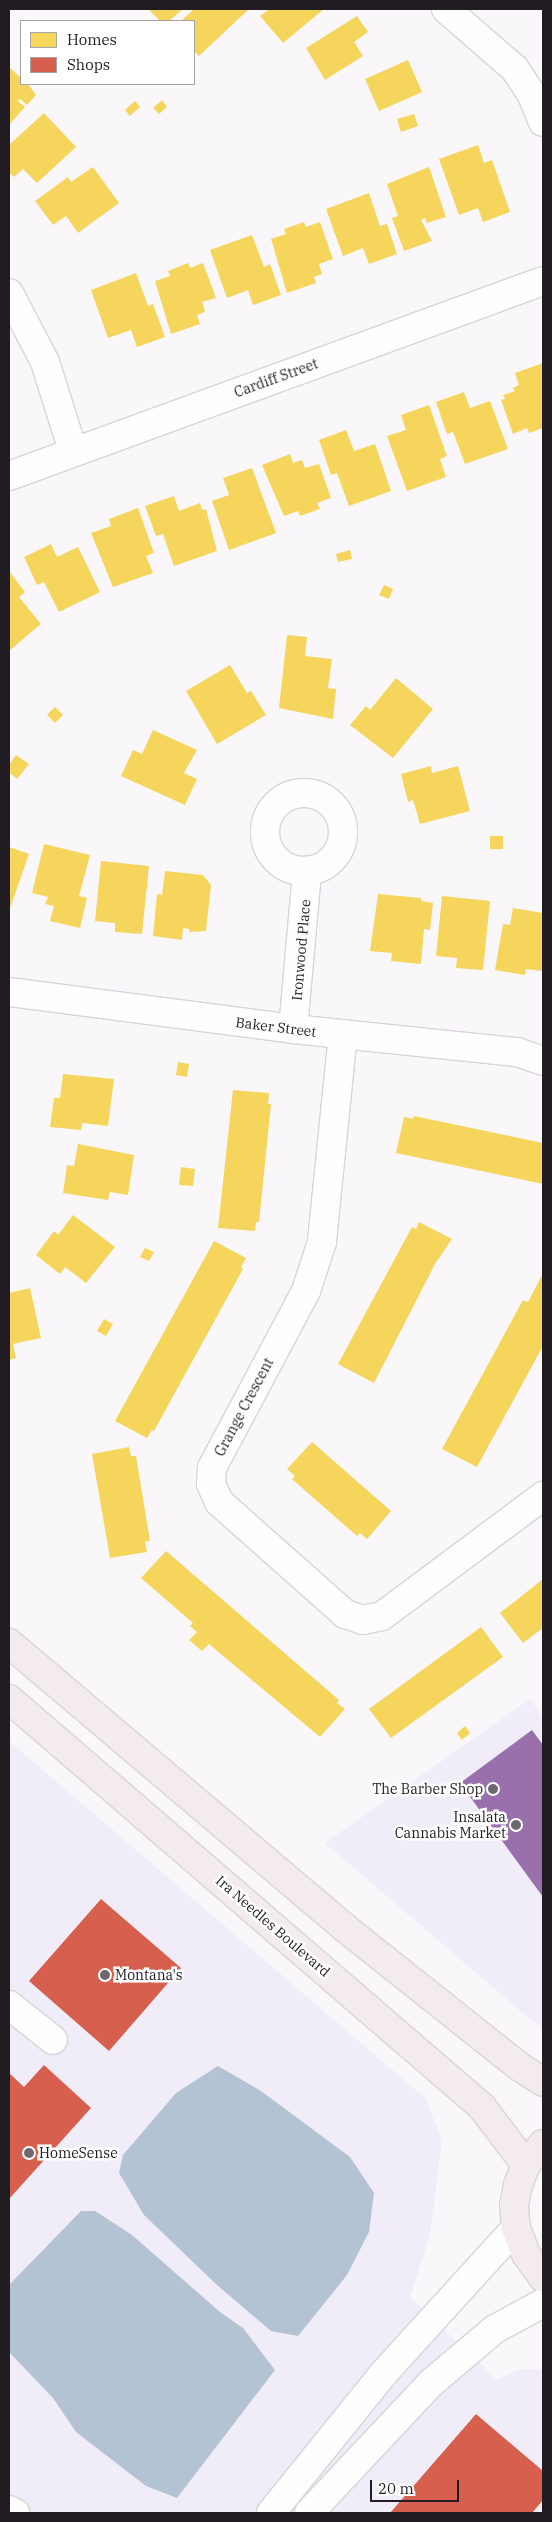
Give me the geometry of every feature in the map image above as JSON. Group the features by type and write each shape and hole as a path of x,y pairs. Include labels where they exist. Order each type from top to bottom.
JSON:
{"main road":[{"path":"9,1643 345,1928 520,2067 543,2082"},
{"name":"Ira Needles Boulevard","path":"9,1698 482,2107 526,2165"},
{"path":"543,2144 526,2165 518,2185 514,2206 516,2228 526,2254 543,2277"}],"street":[{"path":"446,9 515,69 532,95 543,122"},
{"name":"Cardiff Street","path":"9,476 72,451 543,281"},
{"path":"9,292 45,362 72,451"},
{"name":"Ironwood Place","path":"293,1029 308,871"},
{"name":"Baker Street","path":"9,992 293,1029 517,1052 543,1061"},
{"name":"Grange Crescent","path":"343,1034 322,1242 306,1291 212,1468 211,1484 218,1502 345,1614 362,1620 382,1616 543,1496"},
{"path":"9,2005 53,2040"},
{"path":"270,2513 383,2374 516,2228"},
{"path":"309,2513 431,2382 495,2329 543,2303"},
{"path":"9,2510 15,2513"}],"shaded area":[{"path":"530,1699 543,1717 543,2027 531,2020 325,1843"},
{"path":"9,1741 425,2098 442,2140 430,2235 410,2297 497,2380 520,2369 543,2370 543,2513 9,2513"}],"water":[{"path":"218,2066 261,2091 350,2157 374,2193 369,2232 347,2275 298,2336 271,2331 217,2285 144,2215 119,2173 123,2155 176,2093"},
{"path":"81,2211 95,2211 132,2235 220,2312 243,2328 275,2370 177,2498 146,2486 76,2432 53,2398 9,2352 9,2285"}],"building: Homes":[{"path":"148,9 183,9 170,20 159,20"},
{"path":"194,9 249,9 199,56 195,52 195,20 182,20"},
{"path":"269,9 324,9 283,43 260,16"},
{"path":"357,16 368,32 354,42 363,56 325,80 306,48"},
{"path":"408,60 422,92 379,111 365,79"},
{"path":"9,67 20,77 20,85 29,85 36,95 27,105 20,99 18,101 25,107 9,125"},
{"path":"162,100 167,107 159,114 153,108"},
{"path":"135,101 140,107 130,116 125,110"},
{"path":"44,113 76,147 37,183 23,169 14,177 9,172 9,145"},
{"path":"414,114 418,126 401,132 397,119"},
{"path":"478,145 484,163 492,160 510,212 483,222 478,208 459,215 439,159"},
{"path":"93,167 119,203 78,233 66,216 53,225 35,201 68,177 71,182"},
{"path":"429,167 446,217 427,223 425,218 421,220 432,241 404,251 392,218 398,216 387,184"},
{"path":"369,193 380,226 387,224 397,254 369,264 363,248 343,256 326,209"},
{"path":"304,222 306,227 320,222 333,259 319,264 322,274 314,277 316,283 287,293 271,239 286,234 284,229"},
{"path":"252,235 264,267 270,264 281,295 253,305 248,290 227,298 210,250"},
{"path":"188,263 190,268 203,263 216,298 202,302 205,312 197,315 200,324 171,334 155,281 170,276 168,271"},
{"path":"136,273 148,306 153,304 165,337 137,347 131,330 108,338 91,290"},
{"path":"543,363 543,428 529,433 527,428 513,434 501,400 505,399 503,395 515,391 513,388 519,385 515,373"},
{"path":"464,392 470,408 490,401 508,449 465,464 453,432 447,434 436,402"},
{"path":"429,405 447,456 440,459 446,477 407,491 387,436 406,430 401,415"},
{"path":"346,430 354,451 375,444 391,491 349,506 337,473 331,475 319,440"},
{"path":"290,454 293,463 302,460 305,468 319,464 331,498 317,503 320,509 300,516 298,511 284,516 262,465"},
{"path":"252,468 276,533 229,550 212,501 229,495 223,478"},
{"path":"174,496 179,511 200,503 202,510 206,509 217,551 174,566 163,534 156,536 145,506"},
{"path":"138,508 154,553 146,556 153,573 113,587 91,533 111,526 109,519"},
{"path":"51,544 57,557 78,547 100,592 59,612 44,582 37,585 24,557"},
{"path":"350,550 352,559 338,562 336,554"},
{"path":"9,571 25,592 19,597 41,624 9,651"},
{"path":"384,585 393,589 389,599 379,595"},
{"path":"287,635 307,637 305,656 332,659 328,688 336,689 333,719 279,708"},
{"path":"230,665 247,693 251,691 266,715 217,744 186,691"},
{"path":"396,678 433,709 393,758 350,725 366,706 370,710"},
{"path":"55,707 63,715 55,723 47,715"},
{"path":"153,730 197,750 184,773 197,779 185,805 121,776 133,750 142,754"},
{"path":"16,755 29,764 17,779 9,772 9,765"},
{"path":"431,766 432,773 458,766 470,811 420,824 413,800 408,802 401,774"},
{"path":"490,836 503,836 503,849 490,849"},
{"path":"44,844 90,855 79,896 87,898 80,928 50,921 54,906 45,904 48,897 32,893"},
{"path":"9,847 29,854 9,911"},
{"path":"101,861 149,866 142,934 115,932 115,923 95,921"},
{"path":"165,871 203,875 211,885 206,931 189,932 189,929 183,928 182,940 153,936 157,894 162,895"},
{"path":"378,894 421,898 421,901 433,903 430,930 424,929 421,964 391,961 392,953 370,951"},
{"path":"442,896 490,901 483,970 456,968 457,958 436,956"},
{"path":"513,908 543,913 543,971 526,969 525,975 495,970 503,924 510,925"},
{"path":"178,1062 189,1064 187,1077 176,1075"},
{"path":"63,1074 114,1079 108,1126 82,1123 81,1130 50,1127 54,1098 60,1098"},
{"path":"233,1090 269,1093 268,1104 271,1104 259,1222 256,1222 255,1231 218,1228"},
{"path":"414,1116 543,1143 543,1184 396,1153 404,1117 413,1119"},
{"path":"78,1144 134,1155 128,1195 110,1192 108,1200 63,1193 67,1165 74,1166"},
{"path":"181,1167 195,1169 193,1186 179,1185"},
{"path":"73,1215 115,1247 86,1283 65,1267 60,1274 36,1255 54,1231 58,1235"},
{"path":"419,1222 452,1239 435,1264 374,1383 338,1364 412,1227 416,1229"},
{"path":"214,1241 246,1258 241,1267 243,1269 154,1431 152,1430 147,1438 115,1421"},
{"path":"145,1248 154,1252 149,1261 140,1257"},
{"path":"543,1273 543,1346 477,1467 442,1449 523,1300 528,1302"},
{"path":"30,1288 41,1338 13,1344 16,1358 9,1360 9,1293"},
{"path":"104,1319 113,1324 106,1336 97,1331"},
{"path":"312,1442 391,1511 367,1539 360,1533 357,1536 292,1479 295,1476 287,1469"},
{"path":"129,1447 131,1456 136,1456 150,1541 145,1542 147,1552 110,1558 92,1454"},
{"path":"166,1551 339,1700 337,1703 345,1709 320,1737 209,1644 202,1651 189,1640 197,1632 190,1626 193,1623 141,1578"},
{"path":"543,1579 543,1628 523,1643 500,1613"},
{"path":"481,1627 503,1657 391,1738 369,1709"},
{"path":"465,1726 470,1733 462,1740 457,1733"}],"building: Shops":[{"name":"Montana's","path":"101,1899 181,1968 109,2051 29,1981"},
{"name":"HomeSense","path":"44,2065 91,2108 9,2199 9,2073 24,2087"},
{"path":"476,2414 543,2471 543,2500 532,2513 390,2513"}],"building: Offices":[{"path":"532,1730 543,1745 543,1897 460,1783"}],"place":[{"name":"The Barber Shop","path":"493,1789"},
{"name":"Insalata Cannabis Market","path":"516,1825"},
{"name":"Montana's","path":"105,1975"},
{"name":"HomeSense","path":"29,2153"}]}
